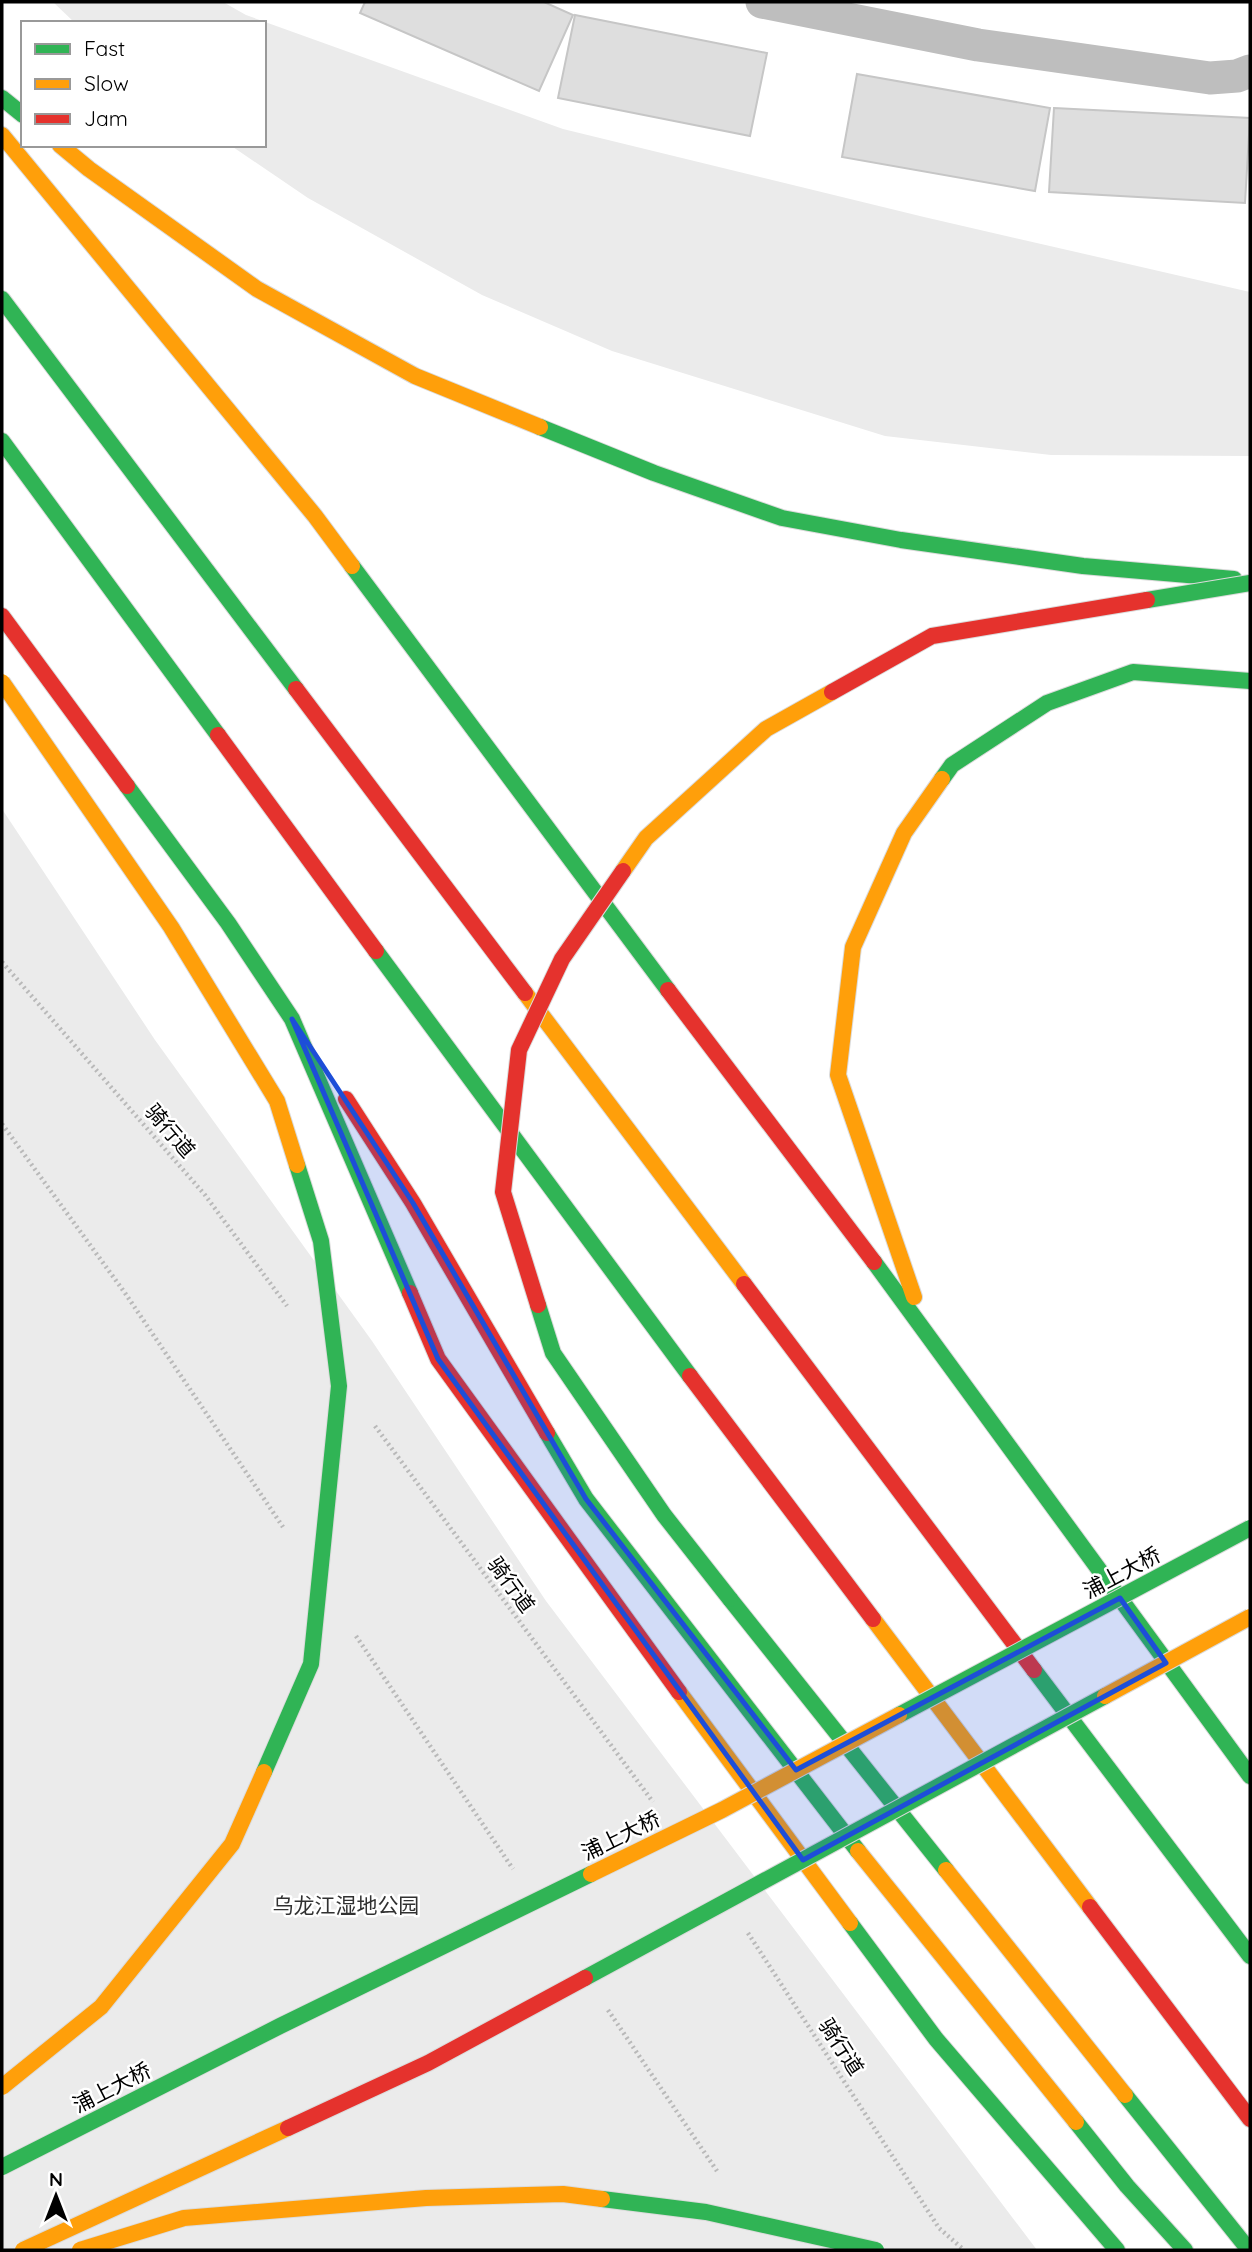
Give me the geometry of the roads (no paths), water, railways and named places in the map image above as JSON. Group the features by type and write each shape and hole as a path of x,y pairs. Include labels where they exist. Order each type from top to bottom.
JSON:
{"main road":[{"path":"2,98 21,113"},
{"path":"2,135 315,516 925,1329 1250,1776"},
{"path":"62,147 89,169 257,289 415,376 654,473 782,518 901,540 1083,566 1250,582"},
{"path":"2,299 1250,1956"},
{"path":"2,441 629,1295 1250,2119"},
{"path":"1250,582 932,636 766,729 646,838 562,959 519,1050 503,1192 553,1353 664,1515 1250,2250"},
{"path":"2,616 228,923 414,1203 586,1499 919,1926 1127,2186 1185,2250"},
{"path":"925,1329 838,1075 853,947 904,834 952,765 1047,703 1133,672 1250,681"},
{"path":"2,682 171,927 277,1101 321,1241 339,1386 311,1664 232,1844 101,2007 2,2087"},
{"path":"292,1019 438,1359 628,1624 936,2039 1117,2250"},
{"name":"浦上大桥","path":"2,2168 280,2026 722,1810 1250,1528"},
{"path":"23,2250 428,2063 1250,1617"},
{"path":"1206,1718 1250,1761"},
{"path":"80,2250 184,2218 426,2198 563,2194 706,2212 876,2250"}],"street":[{"path":"762,2 978,44 1210,78 1237,76 1250,71"}],"park label":[{"name":"乌龙江湿地公园","path":"346,1906"}]}
